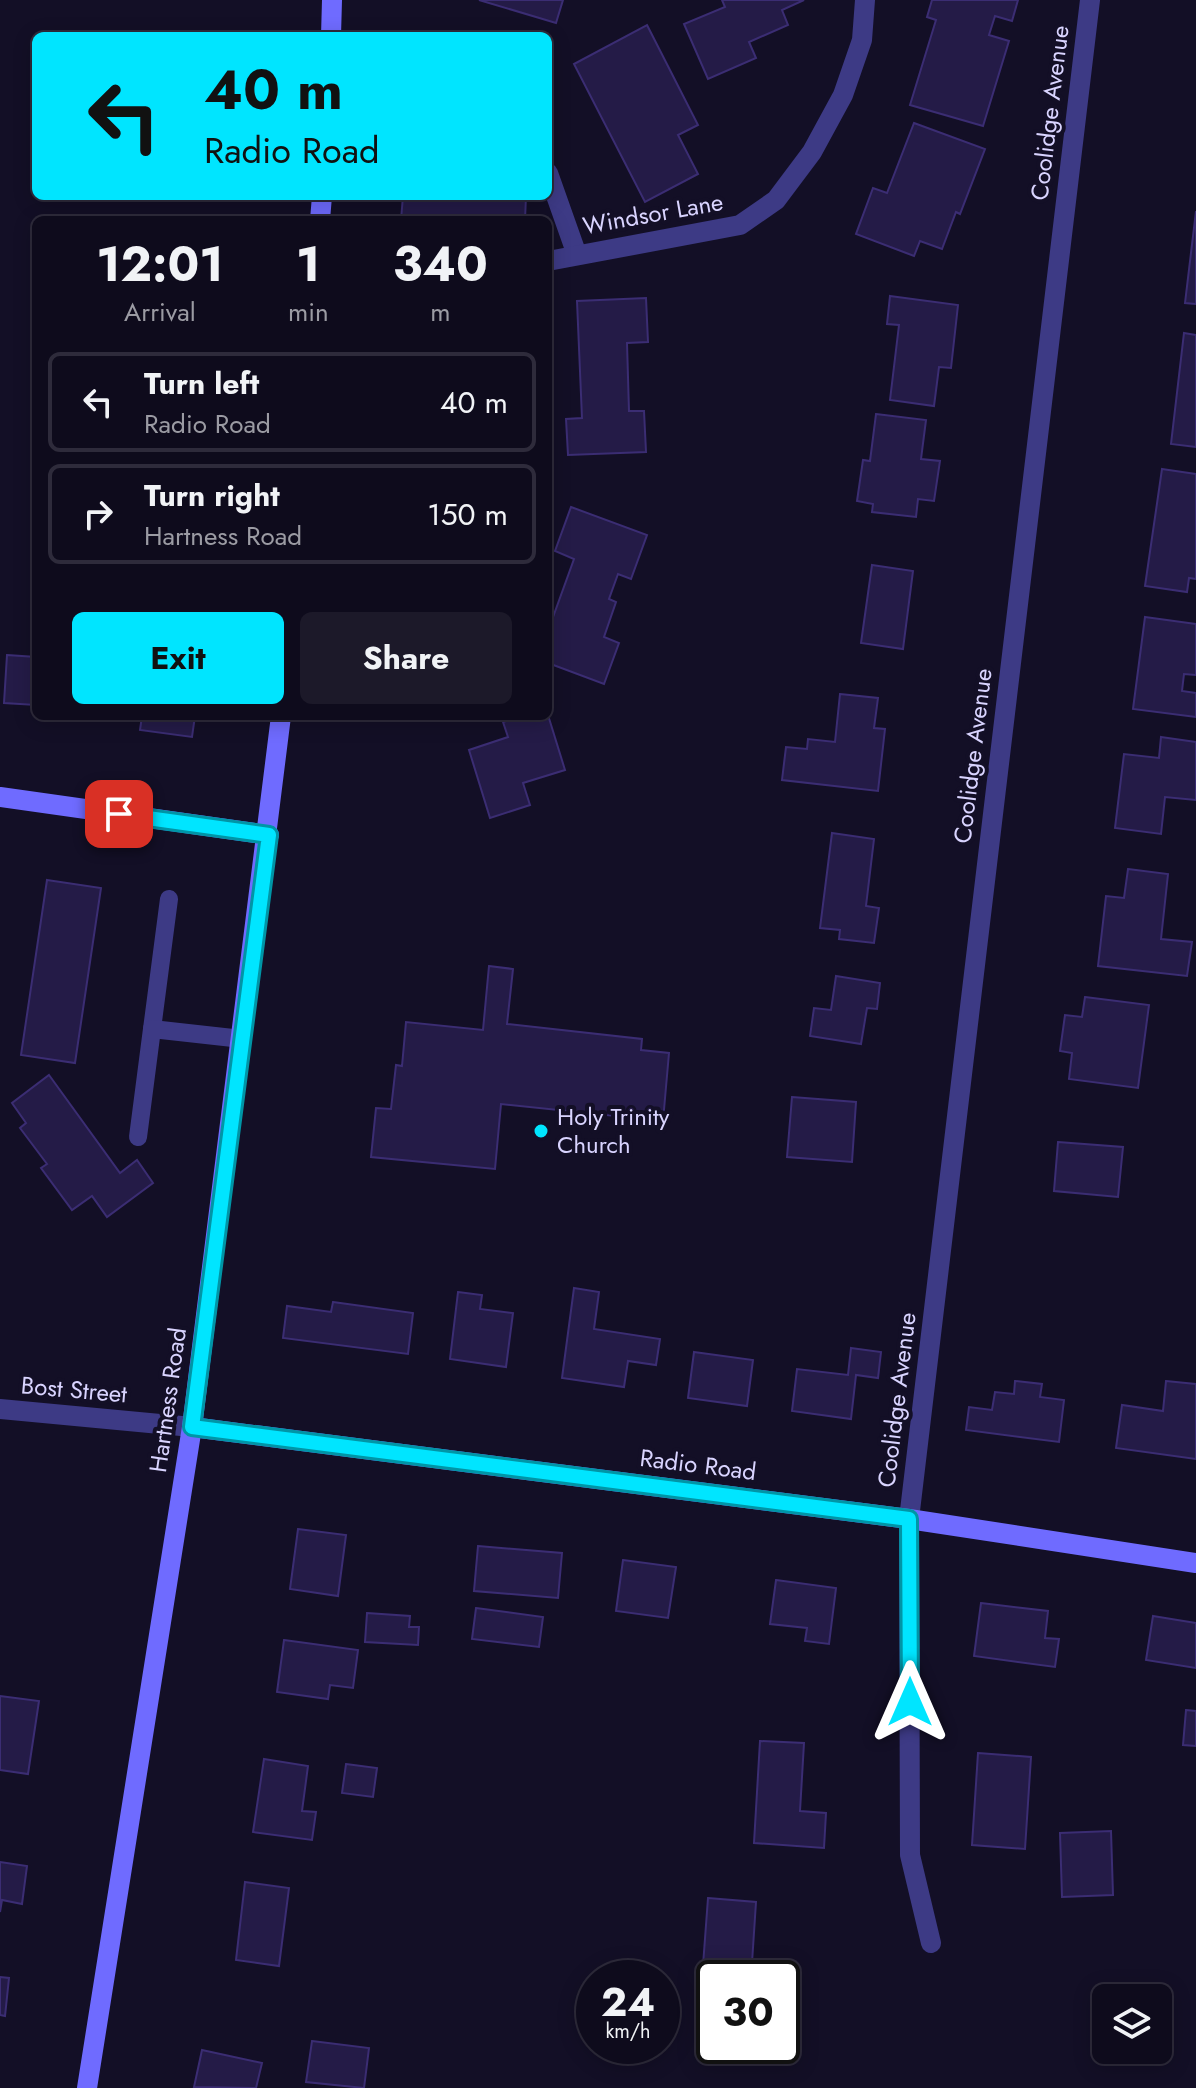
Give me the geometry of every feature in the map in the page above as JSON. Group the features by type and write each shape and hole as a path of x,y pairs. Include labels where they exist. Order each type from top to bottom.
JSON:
{"main road":[{"path":"331,32 332,0"},
{"name":"Hartness Road","path":"87,2088 192,1427 269,835 281,720"},
{"path":"0,797 269,835"},
{"name":"Radio Road","path":"192,1427 909,1519 1196,1563"}],"street":[{"name":"Windsor Lane","path":"552,260 649,245 740,225 776,200 812,152 843,95 862,40 865,0"},
{"name":"Coolidge Avenue","path":"931,1943 910,1855 909,1519 1090,0"},
{"path":"552,184 577,255"},
{"name":"Bost Street","path":"0,1409 192,1427"}],"lane":[{"path":"138,1137 169,899"},
{"path":"152,1029 242,1039"}],"building":[{"path":"479,0 563,0 556,23"},
{"path":"722,0 804,0 782,10 788,25 749,42 756,58 708,79 684,24 725,7"},
{"path":"932,0 1018,0 1012,21 995,16 989,35 1009,41 983,126 910,105 936,20 927,17"},
{"path":"647,25 698,125 678,135 698,174 645,202 574,64"},
{"path":"914,123 985,149 960,214 956,212 942,249 920,241 914,256 856,234 873,188 887,193"},
{"path":"403,200 526,200 525,216 401,216"},
{"path":"1196,211 1196,304 1185,303"},
{"path":"890,296 958,305 951,368 939,367 934,406 890,400 899,325 887,324"},
{"path":"646,298 648,342 627,343 629,411 644,411 646,452 568,455 566,419 582,418 577,301"},
{"path":"1184,333 1196,335 1196,447 1171,444"},
{"path":"876,414 926,420 921,459 940,461 934,501 918,499 916,517 872,512 873,504 857,501 863,460 870,461"},
{"path":"1162,469 1196,474 1196,579 1189,578 1187,592 1145,586"},
{"path":"571,507 647,535 631,579 618,574 609,599 616,602 604,637 619,643 604,684 552,664 552,620 574,559 555,551"},
{"path":"872,565 913,571 903,649 861,643"},
{"path":"1145,617 1196,624 1196,675 1184,674 1182,691 1196,693 1196,717 1133,709"},
{"path":"7,655 32,657 32,705 4,703"},
{"path":"840,694 878,698 874,728 885,729 878,791 782,780 786,747 807,749 808,739 835,742"},
{"path":"141,720 194,720 192,737 140,730"},
{"path":"550,720 565,770 523,783 530,805 490,818 469,750 508,737 503,722"},
{"path":"1161,737 1196,742 1196,800 1165,797 1161,834 1115,828 1124,754 1159,758"},
{"path":"832,833 874,839 866,906 879,908 874,943 839,939 840,930 820,928"},
{"path":"1128,869 1168,874 1161,939 1192,942 1187,976 1098,966 1106,896 1124,898"},
{"path":"47,880 101,888 75,1063 21,1055"},
{"path":"489,966 513,969 507,1024 642,1039 641,1050 669,1053 663,1121 501,1104 495,1169 371,1157 376,1108 391,1109 396,1065 402,1066 406,1022 483,1030"},
{"path":"836,976 880,983 877,1009 867,1008 861,1044 810,1036 814,1008 831,1010"},
{"path":"1085,997 1149,1005 1138,1088 1069,1079 1072,1053 1060,1051 1065,1015 1082,1017"},
{"path":"49,1075 120,1173 137,1160 153,1183 107,1217 92,1196 72,1210 41,1168 47,1164 20,1128 26,1123 12,1103"},
{"path":"792,1097 856,1102 852,1162 787,1157"},
{"path":"1058,1142 1123,1147 1118,1197 1054,1191"},
{"path":"574,1288 599,1292 594,1329 660,1339 656,1365 628,1361 624,1387 562,1378"},
{"path":"458,1292 482,1295 480,1309 513,1313 506,1367 450,1359"},
{"path":"333,1302 413,1313 408,1354 283,1338 287,1306 331,1312"},
{"path":"851,1348 881,1352 878,1378 856,1375 851,1419 792,1411 797,1369 848,1375"},
{"path":"694,1352 753,1360 747,1406 688,1398"},
{"path":"1015,1381 1042,1384 1040,1397 1064,1400 1059,1442 966,1430 969,1407 992,1410 995,1392 1014,1394"},
{"path":"1166,1381 1196,1384 1196,1459 1116,1448 1122,1405 1163,1411"},
{"path":"298,1529 346,1535 338,1596 290,1589"},
{"path":"478,1546 562,1553 558,1598 474,1591"},
{"path":"623,1560 676,1567 668,1618 616,1611"},
{"path":"776,1580 836,1588 829,1644 805,1641 807,1628 770,1624"},
{"path":"981,1603 1048,1611 1045,1638 1059,1639 1055,1667 974,1656"},
{"path":"476,1608 543,1617 539,1647 472,1639"},
{"path":"367,1613 410,1616 409,1627 419,1627 418,1645 365,1642"},
{"path":"1153,1616 1196,1623 1196,1668 1146,1660"},
{"path":"284,1640 358,1650 353,1688 330,1685 328,1699 277,1692"},
{"path":"0,1696 39,1701 28,1774 0,1770"},
{"path":"1186,1710 1196,1711 1196,1746 1183,1745"},
{"path":"760,1741 804,1743 800,1811 826,1813 824,1848 754,1843"},
{"path":"978,1753 1031,1757 1025,1849 972,1845"},
{"path":"264,1759 308,1766 302,1811 316,1812 312,1840 253,1832"},
{"path":"346,1764 377,1768 373,1797 342,1793"},
{"path":"1111,1831 1113,1895 1062,1897 1060,1833"},
{"path":"0,1862 27,1866 22,1904 2,1900 0,1912"},
{"path":"245,1882 289,1888 279,1966 236,1960"},
{"path":"708,1898 756,1902 752,1960 703,1960"},
{"path":"0,1977 9,1978 5,2016 0,2015"},
{"path":"312,2041 369,2048 364,2088 306,2082"},
{"path":"202,2050 262,2063 256,2088 194,2087"}],"place":[{"name":"Holy Trinity Church","path":"541,1131"}],"route":[{"path":"119,814 269,835 192,1427 909,1519 910,1702"}]}
